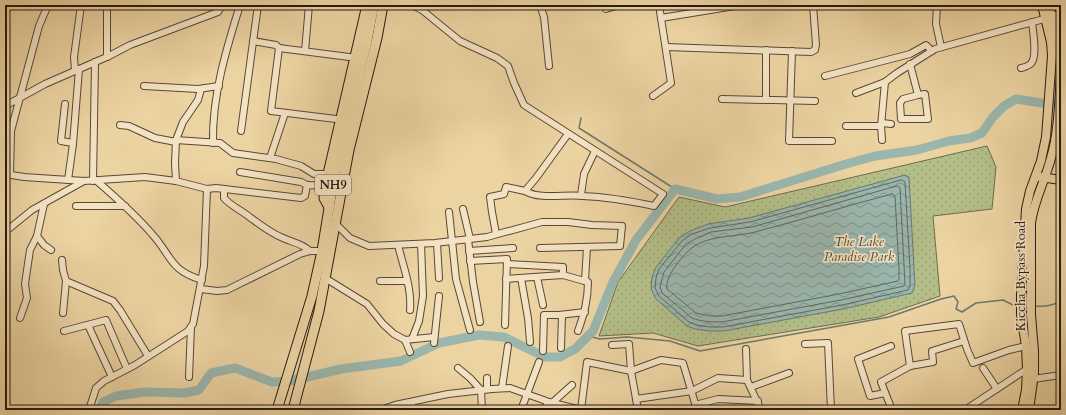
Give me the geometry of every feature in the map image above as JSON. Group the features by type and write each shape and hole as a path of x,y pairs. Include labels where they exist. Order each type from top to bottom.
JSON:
{"highway":[{"path":"358,59 368,5"},
{"name":"NH9","path":"295,406 326,278 329,186 331,174 358,59 374,5"},
{"name":"NH9","path":"277,410 335,223 349,150 377,38 383,5"}],"main road":[{"path":"1042,5 1060,54 1061,66"},
{"path":"1028,408 1026,346 1021,315 1021,295 1026,209 1044,150 1048,115 1052,56 1048,18 1049,5"},
{"name":"Kiccha Bypass Road","path":"1028,408 1033,379 1034,351 1031,315 1031,223 1036,198 1045,179 1051,158 1060,97 1061,73"},
{"path":"1036,176 1045,179 1061,180"}],"street":[{"path":"48,5 39,26 11,131 7,175 84,181 145,177 176,181 207,189 224,189 302,198 305,196 307,185"},
{"path":"68,180 73,143 77,70 74,57 81,5"},
{"path":"107,5 107,57"},
{"path":"5,106 45,84 107,57 130,45 218,12 222,5"},
{"path":"213,143 212,121 224,54 240,5"},
{"path":"241,131 258,5"},
{"path":"304,51 309,5"},
{"path":"412,5 422,10 460,41 497,58 508,66 524,105 663,194 654,206 627,200 581,195 561,197 531,194 525,191 506,187 504,194 490,196 496,234"},
{"path":"540,5 544,17 549,66"},
{"path":"606,9 619,5"},
{"path":"653,96 671,83 659,5"},
{"path":"661,18 741,5"},
{"path":"666,47 811,52 815,50 816,45 813,5"},
{"path":"937,5 936,24 941,47"},
{"path":"856,93 885,82 910,64 941,47 1048,18 1061,13"},
{"path":"1021,68 1031,64 1034,57 1032,22"},
{"path":"253,41 276,45 279,48 358,59"},
{"path":"826,76 910,54 926,45 932,51"},
{"path":"279,48 271,111 344,120"},
{"path":"766,50 766,100"},
{"path":"792,51 789,141 832,141"},
{"path":"95,62 95,181"},
{"path":"910,64 918,95"},
{"path":"882,140 885,82"},
{"path":"144,86 201,89 218,86"},
{"path":"176,181 176,141 182,122 198,100 201,89"},
{"path":"925,94 928,119 901,119 900,103 903,99 918,95 925,94"},
{"path":"722,99 814,101"},
{"path":"66,104 61,141 73,143"},
{"path":"270,158 285,113"},
{"path":"846,126 891,124"},
{"path":"120,125 129,126 155,138 176,141 220,143 233,153 270,158 301,166 314,174 331,174"},
{"path":"525,191 568,134"},
{"path":"581,195 584,174 594,151"},
{"path":"240,172 301,182 307,185 329,186"},
{"path":"5,232 32,210 84,181"},
{"path":"95,181 125,206 153,235 174,265 189,276 202,280"},
{"path":"89,410 96,388 104,381 128,369 188,331 193,324 204,266 207,189"},
{"path":"224,189 224,198 229,204 257,224 282,238 304,245 310,251"},
{"path":"20,318 27,298 25,284 30,250 37,236 44,204"},
{"path":"76,206 125,206"},
{"path":"462,210 469,239 470,261 480,322"},
{"path":"449,212 456,278 470,330"},
{"path":"335,223 350,238 369,246 438,243 469,239 496,234 542,222 568,222 592,225 622,226 620,246 540,248"},
{"path":"37,236 44,245 51,250"},
{"path":"438,243 439,278"},
{"path":"410,352 408,339 419,321 423,296 421,244"},
{"path":"398,245 407,281 410,310"},
{"path":"585,281 587,247"},
{"path":"469,251 513,248"},
{"path":"200,289 217,291 227,290 300,254 310,251 326,252"},
{"path":"470,261 507,259 505,325"},
{"path":"62,260 66,281 63,313"},
{"path":"507,264 563,267 563,275"},
{"path":"506,279 563,275 588,282 588,296 578,331"},
{"path":"537,277 543,305"},
{"path":"326,278 367,304 383,324 394,334 408,339 434,340 439,296"},
{"path":"521,278 528,318 530,342"},
{"path":"66,281 113,301 148,356"},
{"path":"380,281 407,281"},
{"path":"544,351 544,315 562,315 584,312"},
{"path":"562,315 562,348"},
{"path":"64,331 106,320 128,369"},
{"path":"910,366 905,331 959,324 964,342 973,364 1009,350 1026,346"},
{"path":"88,325 112,377"},
{"path":"189,376 191,327"},
{"path":"892,410 881,382 910,366 933,362 932,351 964,342"},
{"path":"806,344 828,343 831,410"},
{"path":"612,345 629,344 630,371 638,410"},
{"path":"502,388 508,346"},
{"path":"885,393 870,396 858,359 891,346"},
{"path":"746,349 748,380 761,410"},
{"path":"380,410 398,407 411,402 448,394 510,388 549,402 581,410 587,362 630,371 661,360 683,363 696,408 718,399 758,401"},
{"path":"513,410 521,410 540,362"},
{"path":"458,368 484,390"},
{"path":"983,368 997,389"},
{"path":"966,410 1027,369"},
{"path":"751,387 789,373"},
{"path":"1033,379 1061,375"},
{"path":"482,410 487,378"},
{"path":"636,398 692,391 718,378 748,380"},
{"path":"546,410 549,402 572,385"},
{"path":"411,402 413,410"}],"green space":[{"name":"The Lake Paradise Park","path":"987,146 996,167 992,209 933,216 940,296 879,317 698,346 653,333 599,336 618,282 679,197 725,207"}],"water":[{"path":"905,175 909,177 915,285 912,293 843,309 724,331 709,331 687,326 655,298 651,288 652,277 656,267 680,237 690,231 708,224 749,218"}],"waterway":[{"path":"99,410 103,402 116,396 145,392 184,393 199,390 211,373 235,368 272,382 290,381 341,369 401,361 439,343 479,335 504,337 545,357 560,357 575,349 593,331 613,282 636,240 675,189 717,199 740,197 875,156 917,150 949,141 970,138 982,133 993,117 1004,106 1016,99 1061,106"},
{"path":"581,118 579,128 675,189"},
{"path":"588,336 600,339 627,337 670,341 700,351 889,317 954,296 958,302 956,309 962,312 976,303 1003,300 1013,305 1018,305"},
{"path":"1034,306 1048,306 1061,301"}]}
